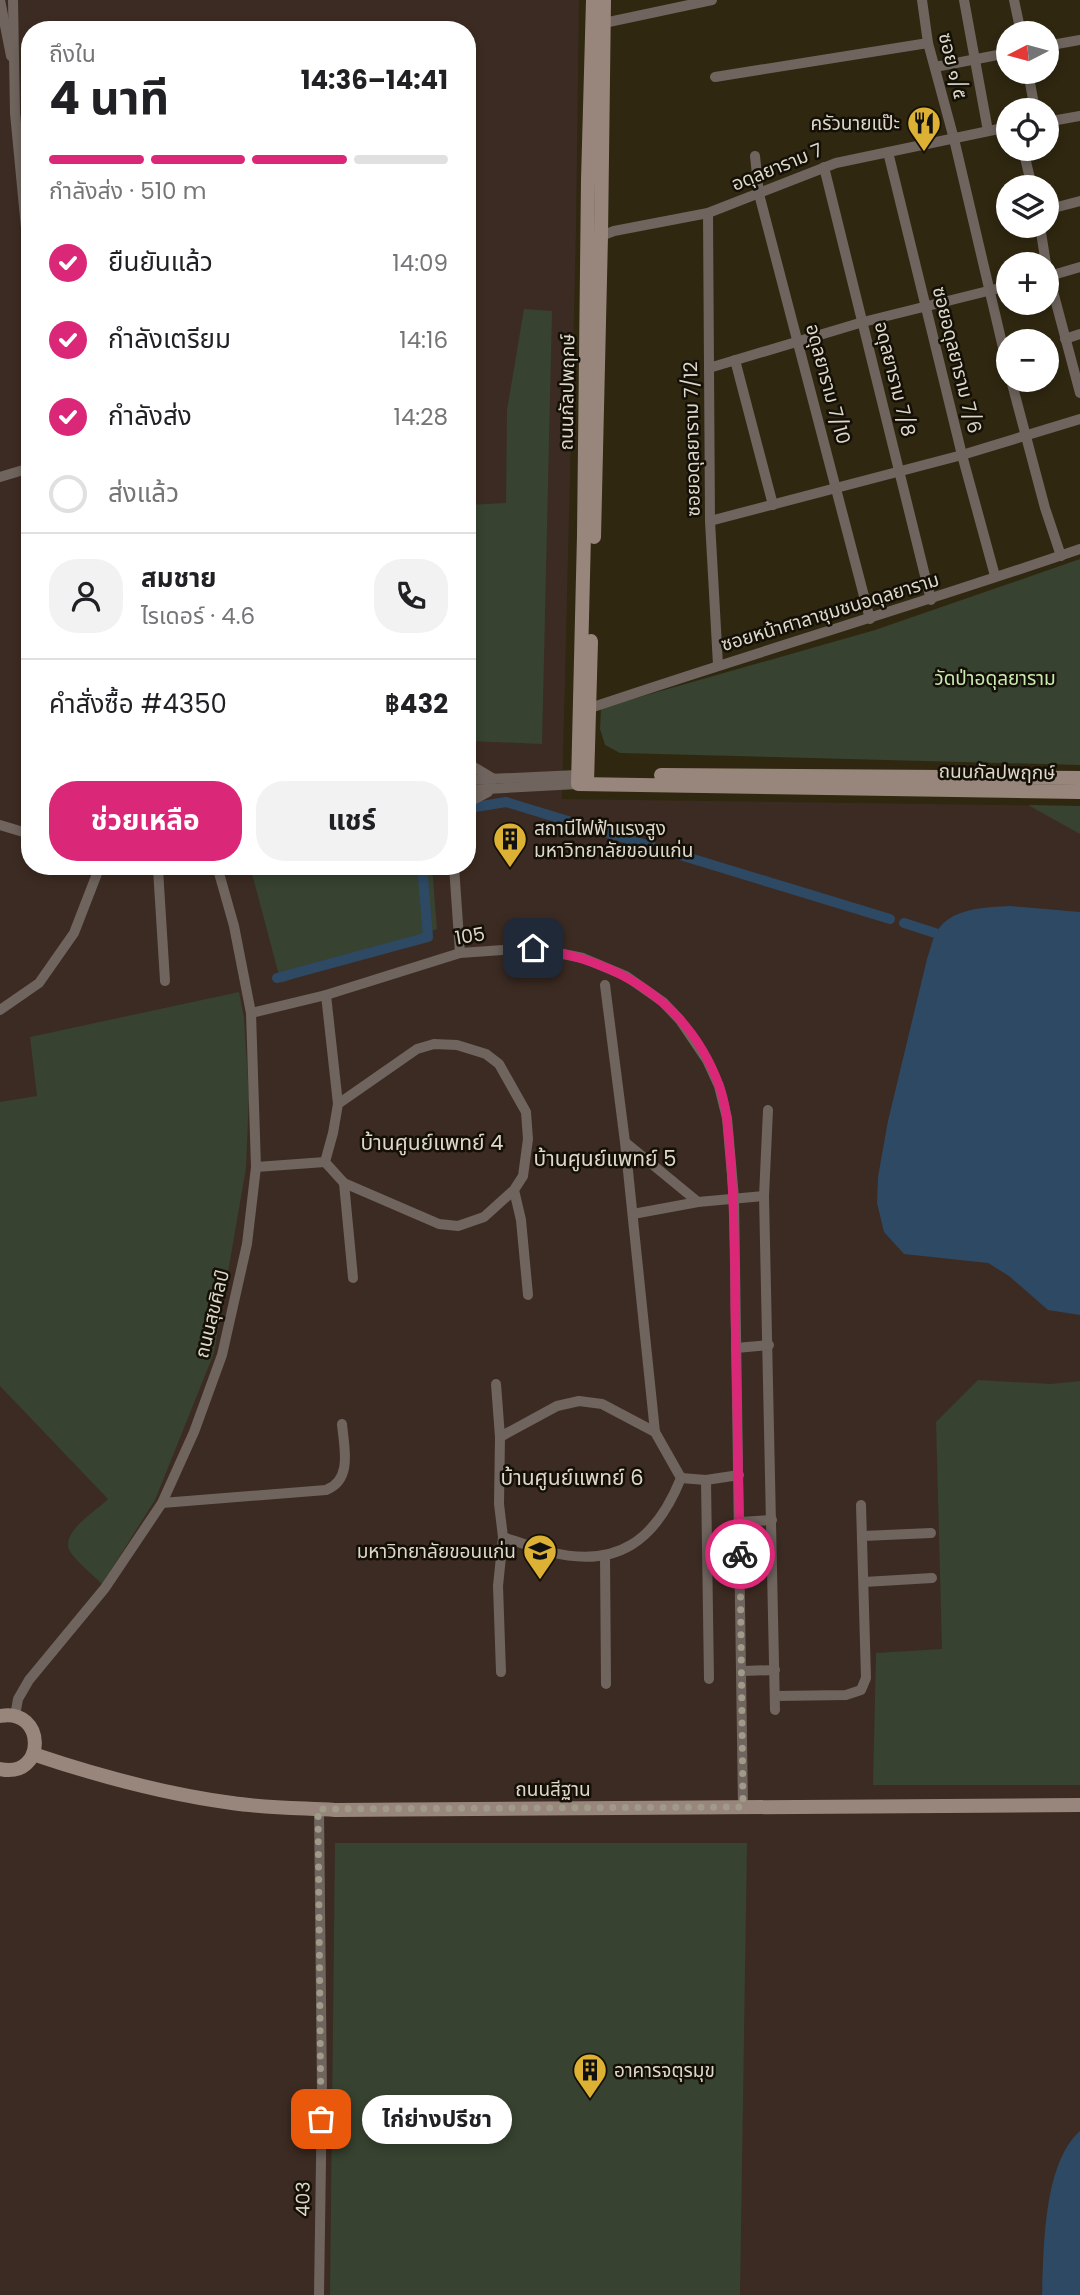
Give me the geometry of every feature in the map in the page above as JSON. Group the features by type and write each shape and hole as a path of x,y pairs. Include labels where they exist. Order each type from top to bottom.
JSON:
{"main road":[{"name":"ถนนกัลปพฤกษ์","path":"582,779 588,180 593,0"},
{"name":"ถนนกัลปพฤกษ์","path":"582,779 590,708 604,0"},
{"name":"ถนนกัลปพฤกษ์","path":"582,779 1080,778"},
{"name":"ถนนกัลปพฤกษ์","path":"582,779 1080,792"},
{"path":"0,1769 18,1769 24,1765 33,1754 36,1744 30,1726 7,1716"},
{"name":"ถนนสีฐาน","path":"33,1754 136,1784 198,1798 271,1807 318,1809 1080,1805"}],"street":[{"path":"0,0 14,70"},
{"path":"13,0 15,113 21,176"},
{"path":"604,23 712,0"},
{"name":"ซอย ๑/๕","path":"922,0 928,43 954,139 998,329"},
{"path":"964,0 988,131"},
{"path":"1014,0 1018,21"},
{"path":"1059,44 1080,40"},
{"path":"715,77 928,43"},
{"path":"935,67 996,56"},
{"path":"1059,120 1080,116"},
{"name":"อดุลยาราม 7","path":"601,236 614,231 708,213 824,167 996,129"},
{"name":"ซอยอดุลยาราม 7/6","path":"888,152 962,455 995,576"},
{"name":"อดุลยาราม 7/10","path":"755,156 759,194 870,619"},
{"name":"อดุลยาราม 7/8","path":"824,167 931,600"},
{"path":"1059,207 1080,201"},
{"name":"ซอยอดุลยาราม 7/12","path":"708,213 710,521 718,665"},
{"path":"1059,273 1080,267"},
{"path":"709,368 863,322 996,288"},
{"path":"1058,315 1080,393"},
{"path":"1065,339 1080,334"},
{"path":"735,360 773,505"},
{"path":"1014,392 1061,555"},
{"path":"710,521 962,455 1080,419"},
{"path":"0,477 21,471"},
{"name":"ซอยหน้าศาลาชุมชนอดุลยาราม","path":"590,708 718,665 931,600 1080,549"},
{"path":"476,770 495,784"},
{"path":"476,788 495,784 582,779"},
{"path":"476,781 495,784"},
{"path":"476,797 495,784"},
{"path":"0,825 21,831"},
{"path":"0,1010 39,983 74,933 97,875"},
{"path":"158,875 165,981"},
{"name":"ถนนสุขศิลป์","path":"7,1716 29,1680 105,1588 162,1503 194,1432 222,1355 247,1244 256,1167 251,1013 234,926 220,875"},
{"path":"455,875 460,953"},
{"name":"105","path":"251,1013 326,995 460,953 533,948 583,958 626,976 663,1002 694,1038 719,1086 727,1118 734,1198 743,1807"},
{"path":"605,985 625,1142 655,1432 681,1478"},
{"path":"325,1162 338,1104 326,995"},
{"path":"325,1162 344,1183 439,1224 458,1226 484,1217 514,1190 523,1176 528,1139 526,1112 499,1064 486,1054 457,1045 434,1044 417,1049 338,1104"},
{"path":"768,1111 764,1196 775,1710"},
{"path":"625,1142 698,1202"},
{"path":"256,1167 325,1162"},
{"path":"344,1183 354,1278"},
{"path":"514,1190 521,1220 528,1295"},
{"path":"633,1214 698,1202 764,1196"},
{"path":"736,1348 769,1345"},
{"path":"496,1384 500,1437 499,1504 503,1537 498,1586 501,1671"},
{"path":"500,1437 550,1409 579,1401 602,1404 655,1432"},
{"path":"162,1503 326,1490 334,1487 340,1482 344,1472 342,1424"},
{"path":"681,1478 706,1480 739,1475"},
{"path":"503,1537 557,1554 605,1556 628,1548 653,1528 681,1478"},
{"path":"706,1480 709,1679"},
{"path":"775,1696 846,1695 861,1690 866,1678 861,1505"},
{"path":"740,1522 772,1520"},
{"path":"863,1536 931,1533"},
{"path":"605,1556 606,1684"},
{"path":"864,1582 932,1578"},
{"path":"742,1671 775,1670"},
{"name":"403","path":"318,1809 322,2094 319,2295"}],"shaded area":[{"name":"มหาวิทยาลัยขอนแก่น","path":"0,0 579,0 562,799 1080,806 1080,2295 0,2295"}],"green space":[{"path":"524,309 552,311 542,744 476,741 476,505 506,503 507,410"},
{"name":"วัดป่าอดุลยาราม","path":"1080,559 1080,765 620,753 605,745 600,729 601,708 875,630"},
{"path":"1028,805 1080,806 1080,834"},
{"path":"252,875 433,875 437,929 281,983"},
{"path":"239,992 244,1018 249,1096 246,1168 214,1353 155,1500 102,1584 74,1557 68,1545 69,1538 80,1523 108,1499 0,1386 0,1102 37,1096 30,1037"},
{"path":"978,1380 1051,1384 1080,1381 1080,1785 873,1785 876,1653 942,1649 936,1422"},
{"path":"335,1843 747,1843 740,2295 330,2295"}],"water":[{"path":"1010,906 1080,912 1080,1315 1048,1310 1009,1276 988,1263 904,1254 884,1232 877,1203 878,1177 888,1121 935,936 942,925 959,914 979,908"},
{"path":"1080,2131 1080,2295 1042,2295 1045,2231 1052,2185 1068,2146"}],"waterway":[{"path":"476,807 506,802 890,919"},
{"path":"277,978 428,937 423,875"},
{"path":"904,923 935,933"}],"way so far":[{"path":"321,2119 318,1809 743,1807 740,1554"}],"place":[{"name":"ครัวนายแป๊ะ","path":"924,153"},
{"name":"สถานีไฟฟ้าแรงสูง มหาวิทยาลัยขอนแก่น","path":"510,869"},
{"name":"มหาวิทยาลัยขอนแก่น","path":"540,1581"},
{"name":"อาคารจตุรมุข","path":"590,2100"},
{"name":"ไก่ย่างปรีชา","path":"321,2119"}],"district":[{"name":"บ้านศูนย์แพทย์ 4","path":"432,1142"},
{"name":"บ้านศูนย์แพทย์ 5","path":"605,1158"},
{"name":"บ้านศูนย์แพทย์ 6","path":"572,1477"}],"route":[{"path":"533,948 583,958 626,976 646,989 663,1002 694,1038 719,1086 727,1118 734,1198 740,1554"}]}
